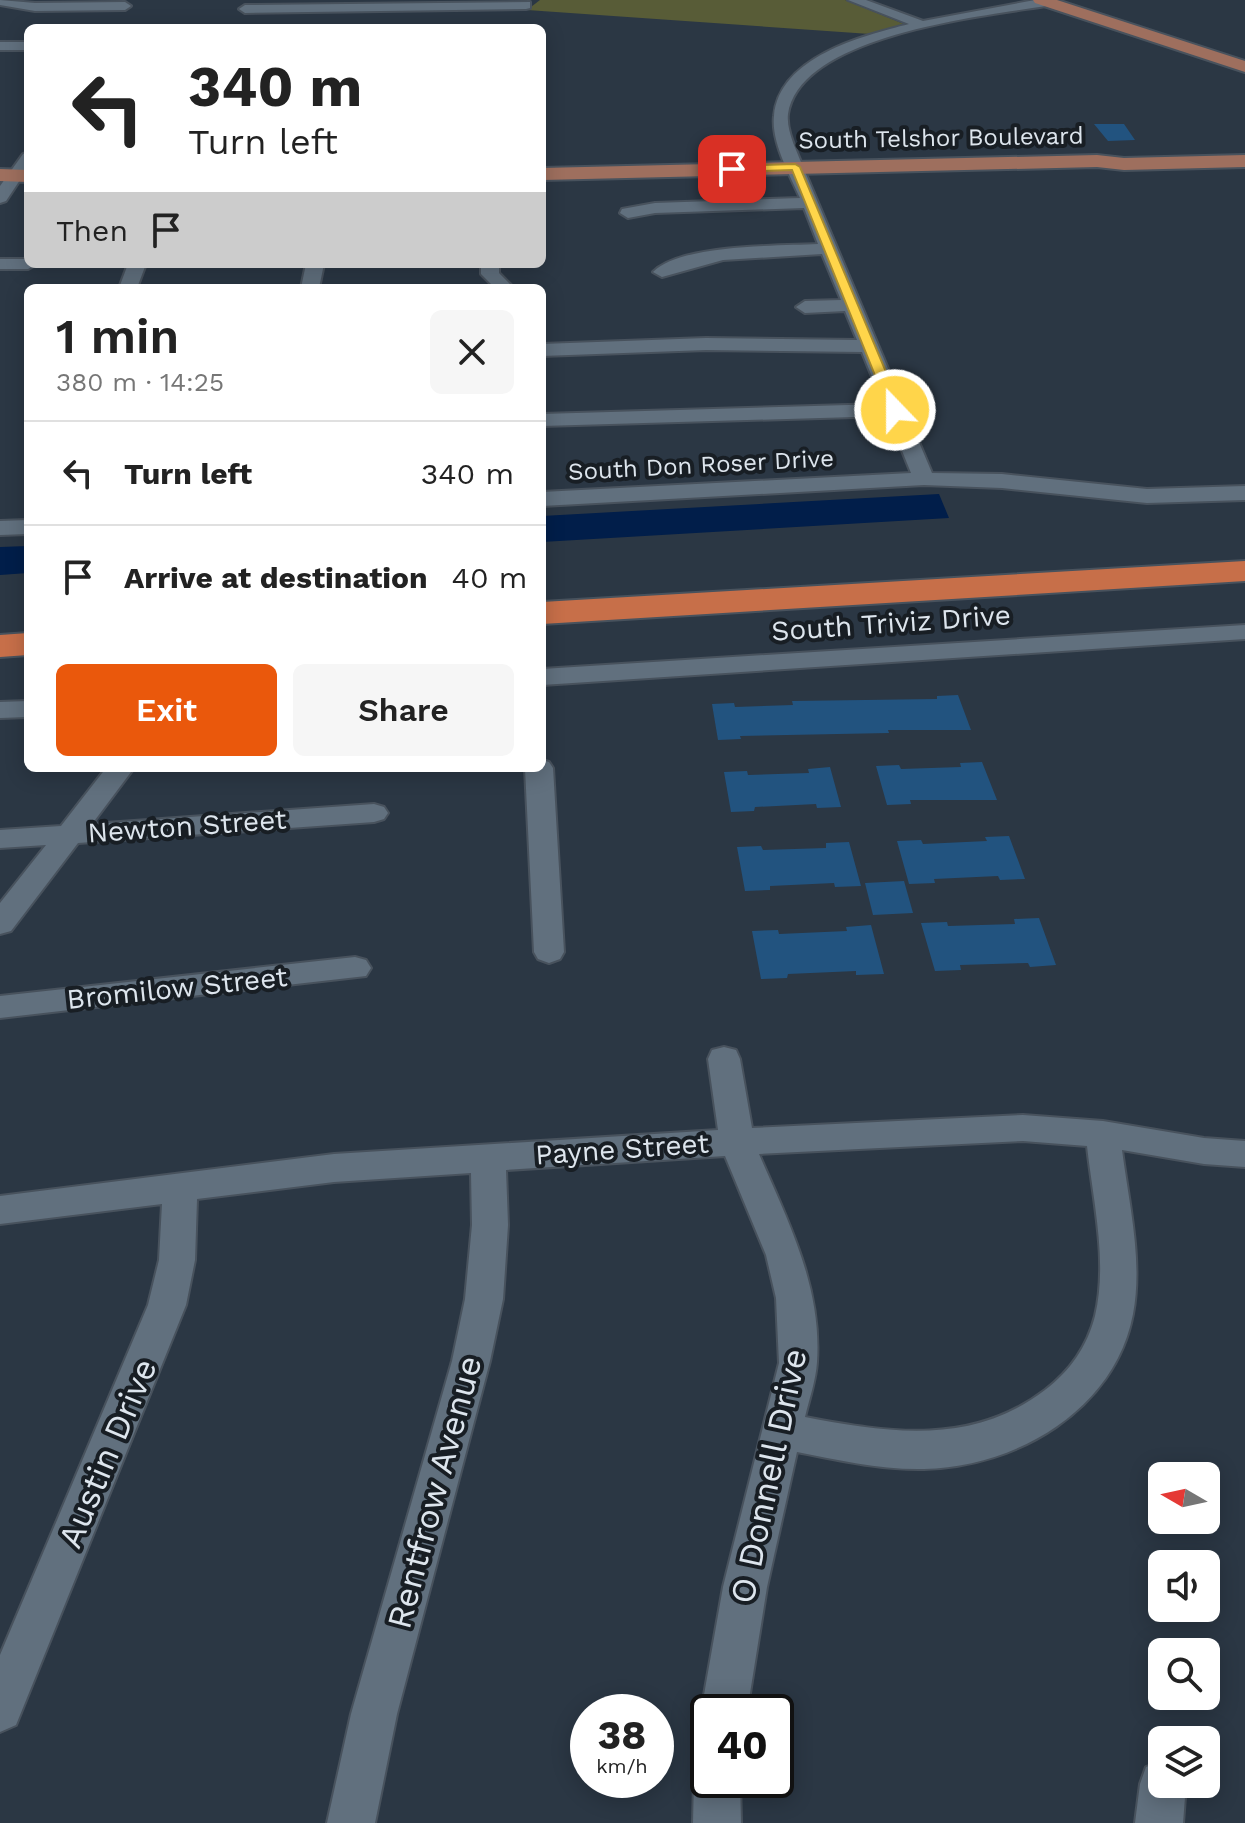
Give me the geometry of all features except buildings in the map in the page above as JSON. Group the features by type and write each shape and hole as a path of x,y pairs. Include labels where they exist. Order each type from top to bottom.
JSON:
{"highway":[{"path":"1119,557 1245,543"},
{"path":"546,589 1245,550"},
{"path":"546,613 1245,571"},
{"path":"546,628 810,619 1245,594"},
{"path":"0,620 24,618"},
{"path":"0,646 24,644"}],"main road":[{"path":"1044,1 1245,67"},
{"name":"South Telshor Boulevard","path":"546,174 1245,161"},
{"name":"South Telshor Boulevard","path":"1051,166 1100,168 1124,164"},
{"name":"South Telshor Boulevard","path":"546,183 797,171"}],"street":[{"path":"854,0 922,25"},
{"path":"0,1 35,7 124,8"},
{"path":"924,479 797,171 781,114 794,80 819,59 868,39 922,25 1044,1"},
{"path":"245,9 530,2"},
{"path":"513,19 530,2"},
{"path":"0,46 24,46"},
{"path":"0,198 17,169"},
{"path":"628,213 655,208 810,203"},
{"path":"662,272 683,261 723,255 829,249"},
{"path":"0,264 24,264"},
{"path":"490,268 490,274 501,284"},
{"path":"805,307 852,305"},
{"path":"546,350 706,344 869,346"},
{"path":"546,420 895,410"},
{"name":"South Don Roser Drive","path":"546,499 924,479 1002,481 1147,496 1245,493"},
{"path":"0,528 24,527"},
{"name":"South Triviz Drive","path":"546,677 1245,632"},
{"path":"0,710 24,709"},
{"path":"0,924 117,772"},
{"path":"539,772 549,952"},
{"name":"Newton Street","path":"0,839 374,813"},
{"name":"Bromilow Street","path":"0,1007 355,968"},
{"name":"O Donnell Drive","path":"724,1059 737,1142 784,1255 795,1298 798,1363 745,1587 727,1694"},
{"name":"Payne Street","path":"0,1210 334,1168 737,1142 1023,1128 1103,1134 1204,1151 1245,1154"},
{"path":"783,1431 878,1447 927,1451 979,1444 1027,1425 1070,1395 1098,1359 1114,1316 1117,1260 1103,1134"},
{"name":"Rentfrow Avenue","path":"351,1823 374,1714 471,1361 484,1299 490,1225 488,1158"},
{"name":"Austin Drive","path":"0,1709 167,1305 177,1260 180,1189"},
{"path":"717,1798 717,1823"},
{"path":"1159,1823 1162,1798"}],"green space":[{"path":"540,0 845,0 904,24 870,34 527,10"}],"water":[{"path":"939,494 949,518 546,542 546,516"},
{"path":"24,546 24,573 0,575 0,547"}],"route":[{"path":"732,169 795,167 895,410"}]}
